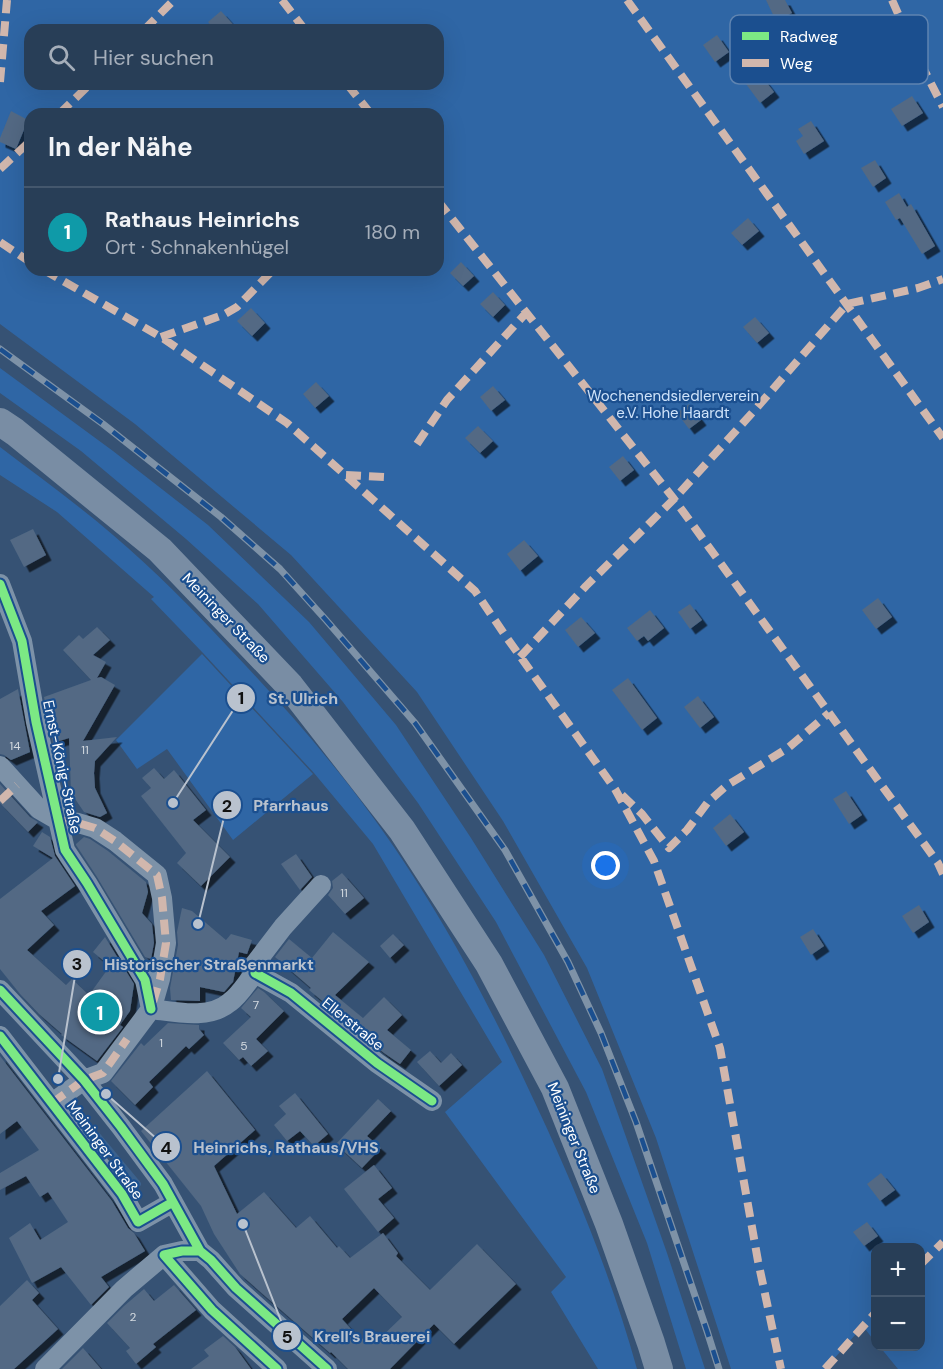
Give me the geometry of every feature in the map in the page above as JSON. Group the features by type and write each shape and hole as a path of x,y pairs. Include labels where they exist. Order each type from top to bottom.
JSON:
{"main road":[{"name":"Meininger Straße","path":"0,422 160,550 290,686 402,830 489,964 555,1088 609,1224 659,1369"}],"street":[{"name":"Ernst-König-Straße","path":"0,584 22,641 36,722 65,850 145,980 151,1010"},
{"name":"Ernst-König-Straße","path":"0,766 39,809 58,820"},
{"path":"58,820 96,828 124,848 158,874 162,898 166,943 151,1010 103,1073 84,1080"},
{"path":"151,1010 193,1014 219,1010 232,1002 255,973 254,965 264,951 321,885"},
{"name":"Ellerstraße","path":"255,973 291,993 377,1063 432,1101"},
{"name":"Meininger Straße","path":"0,992 84,1080 153,1170 200,1251 237,1288 327,1369"},
{"name":"Meininger Straße","path":"0,1036 122,1194 138,1222 173,1202"},
{"name":"Meininger Straße","path":"52,1103 84,1080"},
{"path":"45,1369 124,1289 164,1255 182,1251 200,1251"},
{"path":"164,1255 212,1310 277,1369"}],"green space":[{"name":"Wochenendsiedlerverein e.V. Hohe Haardt","path":"0,0 943,0 943,1369 898,1369 883,1351 925,1351 925,1243 871,1243 871,1337 863,1326 825,1369 731,1369 656,1138 587,968 503,821 417,692 291,555 135,424 0,324"},
{"path":"0,368 113,451 208,525 309,622 396,725 471,838 544,955 602,1069 705,1369 686,1369 647,1243 586,1092 496,922 418,803 343,702 258,604 186,539 81,451 0,393"},
{"path":"0,447 99,524 187,604 254,674 328,758 395,848 465,963 537,1107 593,1236 637,1369 598,1369 551,1292 566,1277 445,1112 502,1062 373,844 314,773 151,599 154,597 57,512 0,475"},
{"path":"202,654 313,774 233,840 167,749 137,769 116,740"}],"building":[{"path":"766,0 785,0 792,13 773,15"},
{"path":"221,11 233,24 210,24 208,22"},
{"path":"717,35 729,52 715,62 703,45"},
{"path":"746,84 768,84 774,92 760,103"},
{"path":"912,96 923,113 902,126 891,109"},
{"path":"11,111 24,118 24,130 16,149 0,142"},
{"path":"811,121 824,141 804,154 796,141 803,136 798,129"},
{"path":"875,160 886,178 873,187 861,168"},
{"path":"899,193 907,207 911,204 935,246 922,254 900,218 896,220 885,202"},
{"path":"748,218 759,231 742,245 731,233"},
{"path":"461,262 474,276 463,286 450,273"},
{"path":"493,292 505,305 493,317 480,304"},
{"path":"251,308 265,323 252,336 237,321"},
{"path":"755,317 769,333 757,343 743,327"},
{"path":"316,382 329,396 315,408 303,394"},
{"path":"493,386 505,400 491,411 480,397"},
{"path":"689,404 701,420 689,429 677,413"},
{"path":"478,426 493,441 480,453 465,438"},
{"path":"623,456 634,470 620,481 609,467"},
{"path":"33,529 46,555 24,567 10,540"},
{"path":"524,540 538,556 520,571 507,554"},
{"path":"878,598 892,617 876,629 862,610"},
{"path":"690,604 702,620 690,629 678,612"},
{"path":"650,610 664,628 648,641 644,636 637,641 627,628"},
{"path":"581,617 595,633 578,647 565,630"},
{"path":"97,627 110,640 93,655 106,662 97,678 101,677 115,685 83,741 117,737 95,761 95,788 107,813 100,817 84,812 71,793 69,738 53,743 44,697 91,680 63,650 79,635 83,639"},
{"path":"628,678 657,718 642,730 612,690"},
{"path":"18,689 30,752 11,760 0,754 0,699"},
{"path":"698,696 714,717 700,728 684,707"},
{"path":"154,768 164,779 174,770 206,810 193,820 230,857 201,886 177,863 186,853 141,796 151,788 142,778"},
{"path":"0,784 30,817 38,822 28,832 0,803"},
{"path":"846,791 862,815 849,824 833,799"},
{"path":"730,814 744,832 726,846 713,828"},
{"path":"42,832 50,837 55,856 75,886 41,911 54,925 27,950 66,985 72,979 89,995 110,966 93,952 105,937 134,984 130,1011 120,1025 123,1027 97,1061 61,1035 20,994 0,969 0,899 53,858 33,846"},
{"path":"84,837 108,851 146,882 148,892 142,913 152,924 154,943 151,959 145,957 76,845"},
{"path":"296,854 312,877 300,890 281,864"},
{"path":"342,873 364,898 345,914 328,895 333,888 332,881"},
{"path":"919,905 929,922 913,933 902,916"},
{"path":"182,908 192,911 226,940 231,934 252,940 247,954 239,952 233,982 224,992 200,987 200,1001 171,1000 170,988"},
{"path":"813,929 824,946 811,955 800,937"},
{"path":"333,932 369,962 335,995 363,1018 384,997 402,1015 387,1030 411,1050 400,1064 326,1004 275,957 289,939 312,958"},
{"path":"393,934 404,945 390,958 380,946"},
{"path":"258,988 284,1011 256,1039 268,1051 251,1066 243,1057 239,1060 223,1043 251,1017 241,1008"},
{"path":"168,1023 199,1025 204,1035 189,1049 186,1046 149,1082 153,1087 135,1105 111,1081 141,1043 144,1046"},
{"path":"430,1051 441,1063 451,1053 462,1065 439,1086 417,1062"},
{"path":"0,1056 112,1201 145,1251 101,1277 109,1287 91,1305 61,1267 32,1283 9,1238 30,1223 40,1240 68,1222 48,1192 40,1197 26,1176 0,1190 0,1173 39,1150 17,1121 0,1134"},
{"path":"207,1071 255,1130 214,1166 237,1214 264,1192 296,1228 310,1216 337,1248 339,1246 350,1258 383,1233 398,1253 396,1256 430,1290 477,1244 516,1284 454,1344 434,1324 390,1369 348,1369 240,1274 214,1234 201,1206 141,1131","holes":["374,1288 402,1317 376,1342 368,1334 361,1340 342,1319"]},
{"path":"295,1093 328,1134 314,1146 300,1131 287,1141 274,1125 286,1114 279,1106"},
{"path":"378,1099 391,1111 367,1136 381,1148 362,1168 336,1144"},
{"path":"374,1165 392,1188 378,1199 394,1218 378,1232 344,1189"},
{"path":"881,1173 895,1190 880,1201 867,1184"},
{"path":"867,1222 878,1236 864,1246 853,1232"},
{"path":"27,1280 39,1293 32,1300 58,1329 14,1369 0,1369 0,1306"},
{"path":"174,1285 196,1310 153,1344 156,1347 136,1364 126,1351 130,1348 107,1323 144,1289 154,1301"},
{"path":"223,1336 235,1347 251,1369 191,1369 209,1356 204,1350"},
{"path":"83,1348 101,1369 62,1369"}],"waterway":[{"path":"98,1136 138,1184"}],"railway":[{"path":"0,349 103,424 221,517 280,569 415,723 505,850 568,962 601,1033 636,1122 719,1369"}],"marked path":[{"path":"0,82 7,0"},
{"path":"150,24 174,0"},
{"path":"282,0 300,24"},
{"path":"627,0 943,438"},
{"path":"892,0 899,15"},
{"path":"928,78 943,107"},
{"path":"65,108 84,90"},
{"path":"352,90 366,108"},
{"path":"0,169 24,147"},
{"path":"444,209 674,499 938,863 943,874"},
{"path":"0,242 24,258"},
{"path":"54,276 161,337 287,423 475,591 615,789 654,861 720,1048 758,1261 781,1369"},
{"path":"161,337 223,315 237,307 267,276"},
{"path":"520,657 586,586 674,499 847,304 918,288 943,279"},
{"path":"417,444 447,400 526,313"},
{"path":"346,475 385,477"},
{"path":"622,795 642,814 669,848 687,830 708,802 726,786 788,748 829,713"},
{"path":"0,801 17,785"},
{"path":"58,820 95,828 157,875 162,898 166,943 160,979 153,1002"},
{"path":"52,1103 84,1080 103,1073 127,1039"},
{"path":"925,1260 943,1242"},
{"path":"825,1369 871,1318"}],"cycle path":[{"path":"0,584 22,641 36,722 65,850 145,980 151,1009"},
{"path":"255,973 291,993 377,1063 432,1101"},
{"path":"0,990 84,1080 121,1127 163,1184 200,1251 236,1288 327,1369"},
{"path":"0,1036 122,1194 138,1222 173,1202"},
{"path":"200,1251 182,1251 164,1255 212,1310 277,1369"}],"place":[{"name":"St. Ulrich","path":"173,803"},
{"name":"Pfarrhaus","path":"198,924"},
{"name":"Rathaus Heinrichs","path":"100,1012"},
{"name":"Historischer Straßenmarkt","path":"58,1079"},
{"name":"Heinrichs, Rathaus/VHS","path":"106,1094"},
{"name":"Krell’s Brauerei","path":"243,1224"}]}
